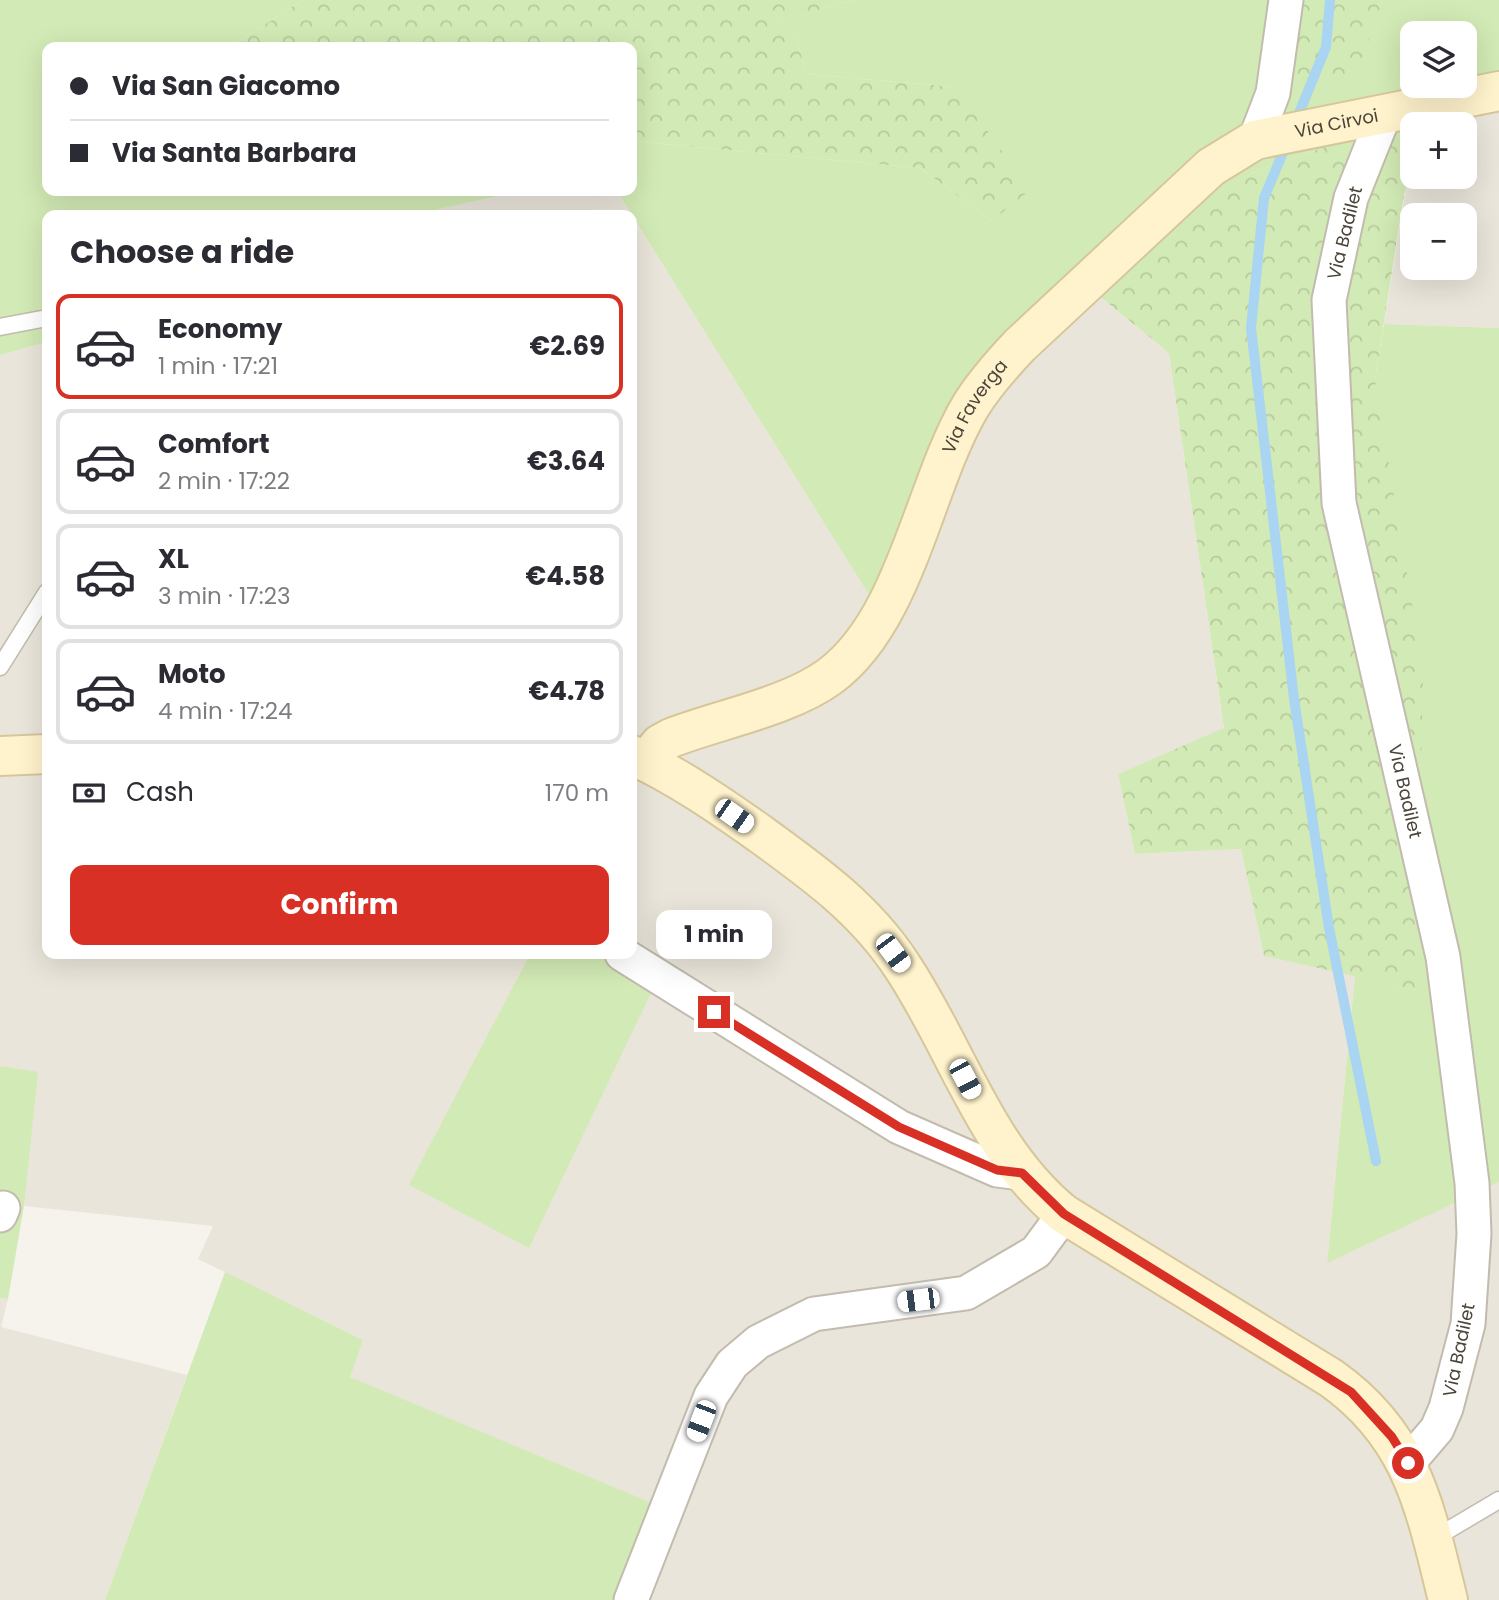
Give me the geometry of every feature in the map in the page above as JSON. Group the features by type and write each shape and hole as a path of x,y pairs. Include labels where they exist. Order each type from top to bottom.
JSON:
{"street":[{"path":"1255,140 1273,93 1286,0"},
{"name":"Via Cirvoi","path":"1255,140 1499,91"},
{"name":"Via Badilet","path":"1385,113 1351,198 1329,300 1339,503 1443,957 1472,1182 1475,1234 1468,1324 1446,1408 1437,1429 1408,1463"},
{"name":"Via Faverga","path":"639,758 671,738 803,692 846,664 880,620 959,429 992,376 1188,187 1211,167 1255,140"},
{"path":"0,756 42,754"},
{"path":"639,758 691,786 801,863 867,919 909,977 988,1121 1022,1173 1064,1214 1341,1385 1378,1419 1408,1463 1419,1489 1448,1600"},
{"path":"630,959 899,1127 997,1170 1022,1173"},
{"path":"631,1600 711,1396 732,1364 758,1342 814,1314 966,1293 1036,1252 1064,1214"}],"lane":[{"path":"0,327 42,319"},
{"path":"0,667 42,600"},
{"path":"1433,1539 1499,1500"}],"shaded area":[{"path":"1499,100 1499,328 1384,324 1400,225 1400,280 1477,280 1477,203 1404,203 1407,189 1477,189 1477,112 1464,112"},
{"path":"499,196 620,196 629,210 435,210"},
{"path":"637,223 888,624 1002,374 1092,290 1169,353 1224,729 1118,774 1135,854 1241,849 1264,956 1355,976 1327,1262 1499,1182 1499,1600 623,1600 658,1506 349,1377 363,1340 198,1259 213,1226 24,1206 37,1073 0,1066 0,355 42,343 42,959 527,959 410,1185 627,959 637,959"},
{"path":"0,1298 8,1299 1,1327 187,1375 105,1600 0,1600"}],"green space":[{"path":"0,0 303,0 238,42 42,42 42,196 499,196 435,210 42,210 42,343 0,355"},
{"path":"303,0 854,0 775,22 797,39 806,74 956,87 1030,190 992,221 920,168 637,141 637,42 238,42"},
{"path":"854,0 1291,0 1352,83 1383,0 1499,0 1499,100 1434,108 1423,112 1400,112 1400,120 1252,173 1002,374 888,625 637,223 637,210 629,210 620,196 637,196 637,141 920,168 992,221 956,87 806,74 797,39 774,22"},
{"path":"1291,0 1383,0 1353,83 1289,75"},
{"path":"1400,120 1400,189 1406,189 1403,203 1400,203 1400,220 1375,379 1423,672 1416,990 1264,956 1241,849 1135,854 1118,774 1224,728 1169,353 1092,290 1252,173"},
{"path":"1384,324 1499,328 1499,1182 1327,1263 1355,976 1416,990 1375,379"},
{"path":"637,957 662,970 529,1248 409,1185 527,959"},
{"path":"0,1066 38,1072 24,1206 8,1299 0,1298"},
{"path":"225,1272 363,1340 350,1377 659,1506 623,1600 105,1600"}],"waterway":[{"path":"1295,123 1326,47 1330,0"},
{"path":"1287,143 1264,198 1251,328 1294,699 1329,928 1376,1161"}],"route":[{"path":"714,1012 899,1127 997,1170 1022,1173 1064,1214 1351,1392 1378,1419 1408,1463"}]}
